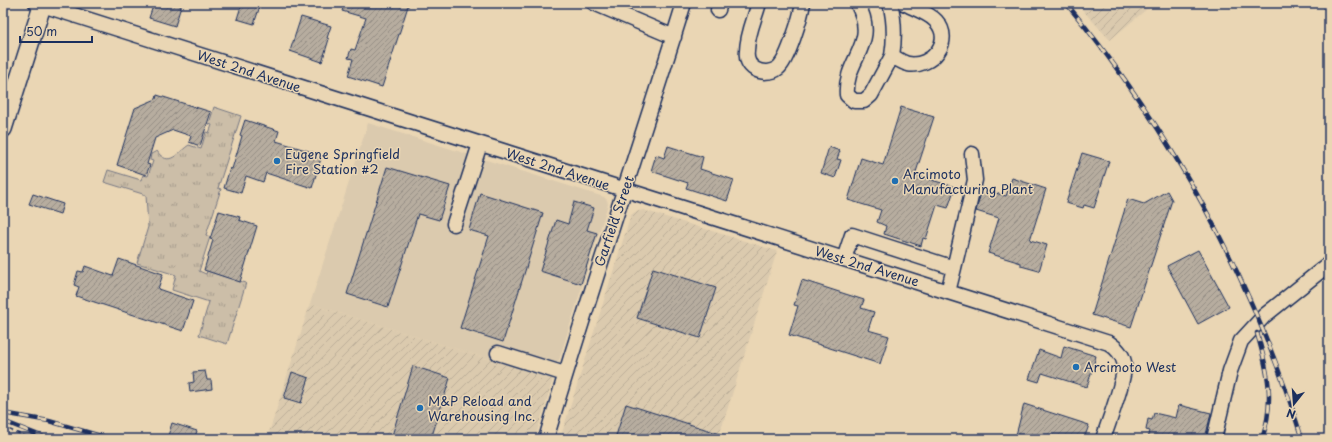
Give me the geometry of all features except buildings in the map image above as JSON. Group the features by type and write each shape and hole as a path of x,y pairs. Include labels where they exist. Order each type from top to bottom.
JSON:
{"main road":[{"path":"3,129 40,4"}],"street":[{"path":"595,3 674,37"},
{"name":"Garfield Street","path":"546,439 684,3"},
{"path":"759,3 747,50 747,59 750,65 757,70 765,72 777,69 784,60 803,3"},
{"path":"857,3 866,23 865,37 861,50 846,82 847,95 854,101 864,101 871,95 892,56 895,35 894,18 890,3"},
{"path":"892,56 909,64 925,62 935,57 942,44 943,32 936,20 904,3"},
{"name":"West 2nd Avenue","path":"40,4 1109,343 1117,349 1122,356 1125,368 1103,439"},
{"path":"454,224 480,144"},
{"path":"948,292 975,180 972,154"},
{"path":"844,259 852,235 954,268"},
{"path":"1214,439 1230,371 1241,341 1264,316 1329,264"},
{"path":"498,353 566,374"}],"path":[{"path":"3,427 32,439"}],"shaded area":[{"path":"1076,3 1154,3 1110,40"},
{"path":"368,123 604,197 607,200 608,204 553,379 310,304"},
{"path":"643,210 777,251 718,439 560,439 631,215 635,212"},
{"path":"310,304 553,379 535,439 267,439"}],"green space":[{"path":"214,107 241,116 218,188 221,189 206,235 210,237 199,271 206,274 207,271 246,283 227,344 199,335 209,302 172,290 176,275 137,263 148,227 146,195 104,182 108,170 141,180 143,175 148,176 153,161 150,160 151,154 157,151 161,156 170,159 189,145 201,149 206,132 209,133 212,125 209,124"}],"railway":[{"path":"1066,3 1105,52 1141,103 1174,155 1205,209 1234,265 1259,322 1282,380 1302,439"},
{"path":"1257,333 1267,373 1269,399 1266,425 1262,439"},
{"path":"3,413 49,421 111,439"},
{"path":"3,421 49,439"},
{"path":"3,437 7,439"}],"place":[{"name":"Eugene Springfield Fire Station #2","path":"277,161"},
{"name":"Arcimoto Manufacturing Plant","path":"895,181"},
{"name":"Arcimoto West","path":"1076,367"},
{"name":"M&P Reload and Warehousing Inc.","path":"420,408"}]}
